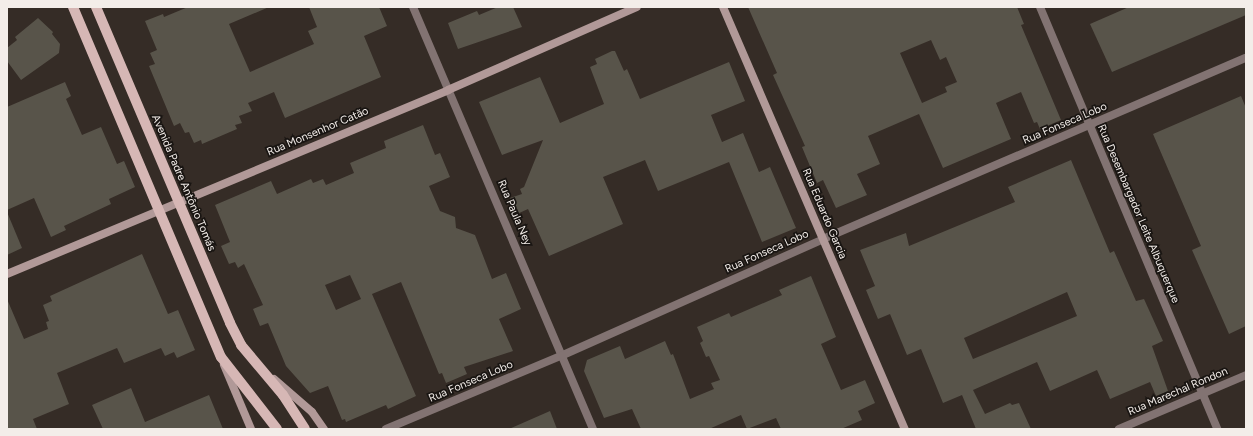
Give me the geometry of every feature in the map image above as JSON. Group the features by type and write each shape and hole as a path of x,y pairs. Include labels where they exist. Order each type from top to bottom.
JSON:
{"main road":[{"path":"73,7 221,357 277,429"},
{"name":"Avenida Padre Antônio Tomás","path":"96,7 230,323 241,345 284,395 305,429"}],"street":[{"name":"Rua Paula Ney","path":"413,7 563,355 593,429"},
{"name":"Rua Monsenhor Catão","path":"7,274 448,90 637,7"},
{"name":"Rua Eduardo Garcia","path":"723,7 905,429"},
{"name":"Rua Desembargador Leite Albuquerque","path":"1040,7 1217,429"},
{"name":"Rua Fonseca Lobo","path":"386,429 563,355 823,239 1246,58"},
{"path":"221,357 251,429"},
{"name":"Avenida Padre Antônio Tomás","path":"257,364 312,412 324,429"},
{"name":"Rua Marechal Rondon","path":"1119,429 1246,375"}],"building":[{"path":"188,7 269,7 229,24 250,72 314,44 308,31 317,27 309,7 379,7 387,26 364,36 381,77 285,118 274,92 248,103 252,111 239,116 242,123 235,125 237,129 202,144 201,140 194,143 189,132 185,133 180,123 174,126 149,66 155,64 150,53 157,50 145,21 163,14 164,17"},
{"path":"498,7 513,7 522,27 458,49 448,23 477,11 479,15"},
{"path":"748,7 1017,7 1024,24 1021,25 1061,120 1040,129 1037,122 1034,123 1021,92 996,103 1011,139 943,168 919,114 868,136 880,164 857,174 867,195 836,208 823,180 817,183 802,147 805,146 773,75 777,73","holes":["931,40 940,60 946,57 957,82 945,87 947,92 922,103 900,53"]},
{"path":"1129,7 1246,7 1246,15 1112,72 1090,24"},
{"path":"38,18 53,32 52,34 60,44 59,53 21,80 7,61 7,48 17,40 15,37"},
{"path":"615,51 624,71 627,69 640,99 729,62 745,101 711,115 722,142 743,133 759,172 770,167 796,228 762,242 729,162 658,191 645,160 603,177 623,224 549,256 528,209 517,214 510,198 522,194 520,189 524,187 543,140 502,155 479,102 540,77 560,123 604,104 590,67 597,64 595,59"},
{"path":"65,82 71,96 66,99 82,135 101,127 117,164 124,161 135,187 109,199 111,204 64,226 66,230 51,237 34,198 7,210 7,107"},
{"path":"1241,96 1246,108 1246,326 1229,334 1192,250 1201,246 1153,134"},
{"path":"423,125 435,155 440,153 450,177 429,186 440,211 455,217 456,228 475,235 492,279 506,273 521,309 499,319 513,351 464,367 467,374 446,383 442,373 439,374 401,282 372,294 416,396 388,409 386,405 346,422 345,419 342,420 328,386 310,393 286,366 268,323 260,326 253,309 263,305 244,264 238,268 235,262 229,264 221,246 230,242 215,205 271,181 277,194 311,179 313,183 323,179 326,185 354,173 350,163 386,148 384,141","holes":["350,275 361,299 336,310 325,285"]},
{"path":"1071,160 1110,253 1114,251 1136,301 1144,299 1163,341 1152,346 1168,391 1156,396 1150,382 1110,399 1097,370 1050,391 1037,362 973,390 985,414 1010,403 1012,405 1019,403 1031,429 976,429 962,395 943,403 921,349 907,355 890,314 878,319 866,290 875,286 860,250 906,233 909,246 1015,202 1008,187","holes":["1067,292 1077,316 973,359 964,338"]},
{"path":"7,212 22,248 7,255"},
{"path":"142,254 168,314 178,310 195,350 177,358 174,352 165,356 161,348 124,363 117,348 57,373 69,404 33,419 37,429 7,429 7,299 24,339 48,329 46,322 49,321 43,305 52,301 50,296"},
{"path":"811,276 836,337 821,344 841,390 865,380 875,403 858,411 862,420 841,429 781,429 776,418 747,429 741,415 709,429 641,429 632,409 604,418 584,371 587,360 620,346 625,359 665,341 671,355 673,354 690,399 714,389 711,383 720,380 709,356 706,357 700,343 703,341 697,327 729,313 731,317 782,295 779,290"},
{"path":"131,388 145,422 209,395 223,429 103,429 92,405"},
{"path":"550,411 557,429 509,429"}]}
